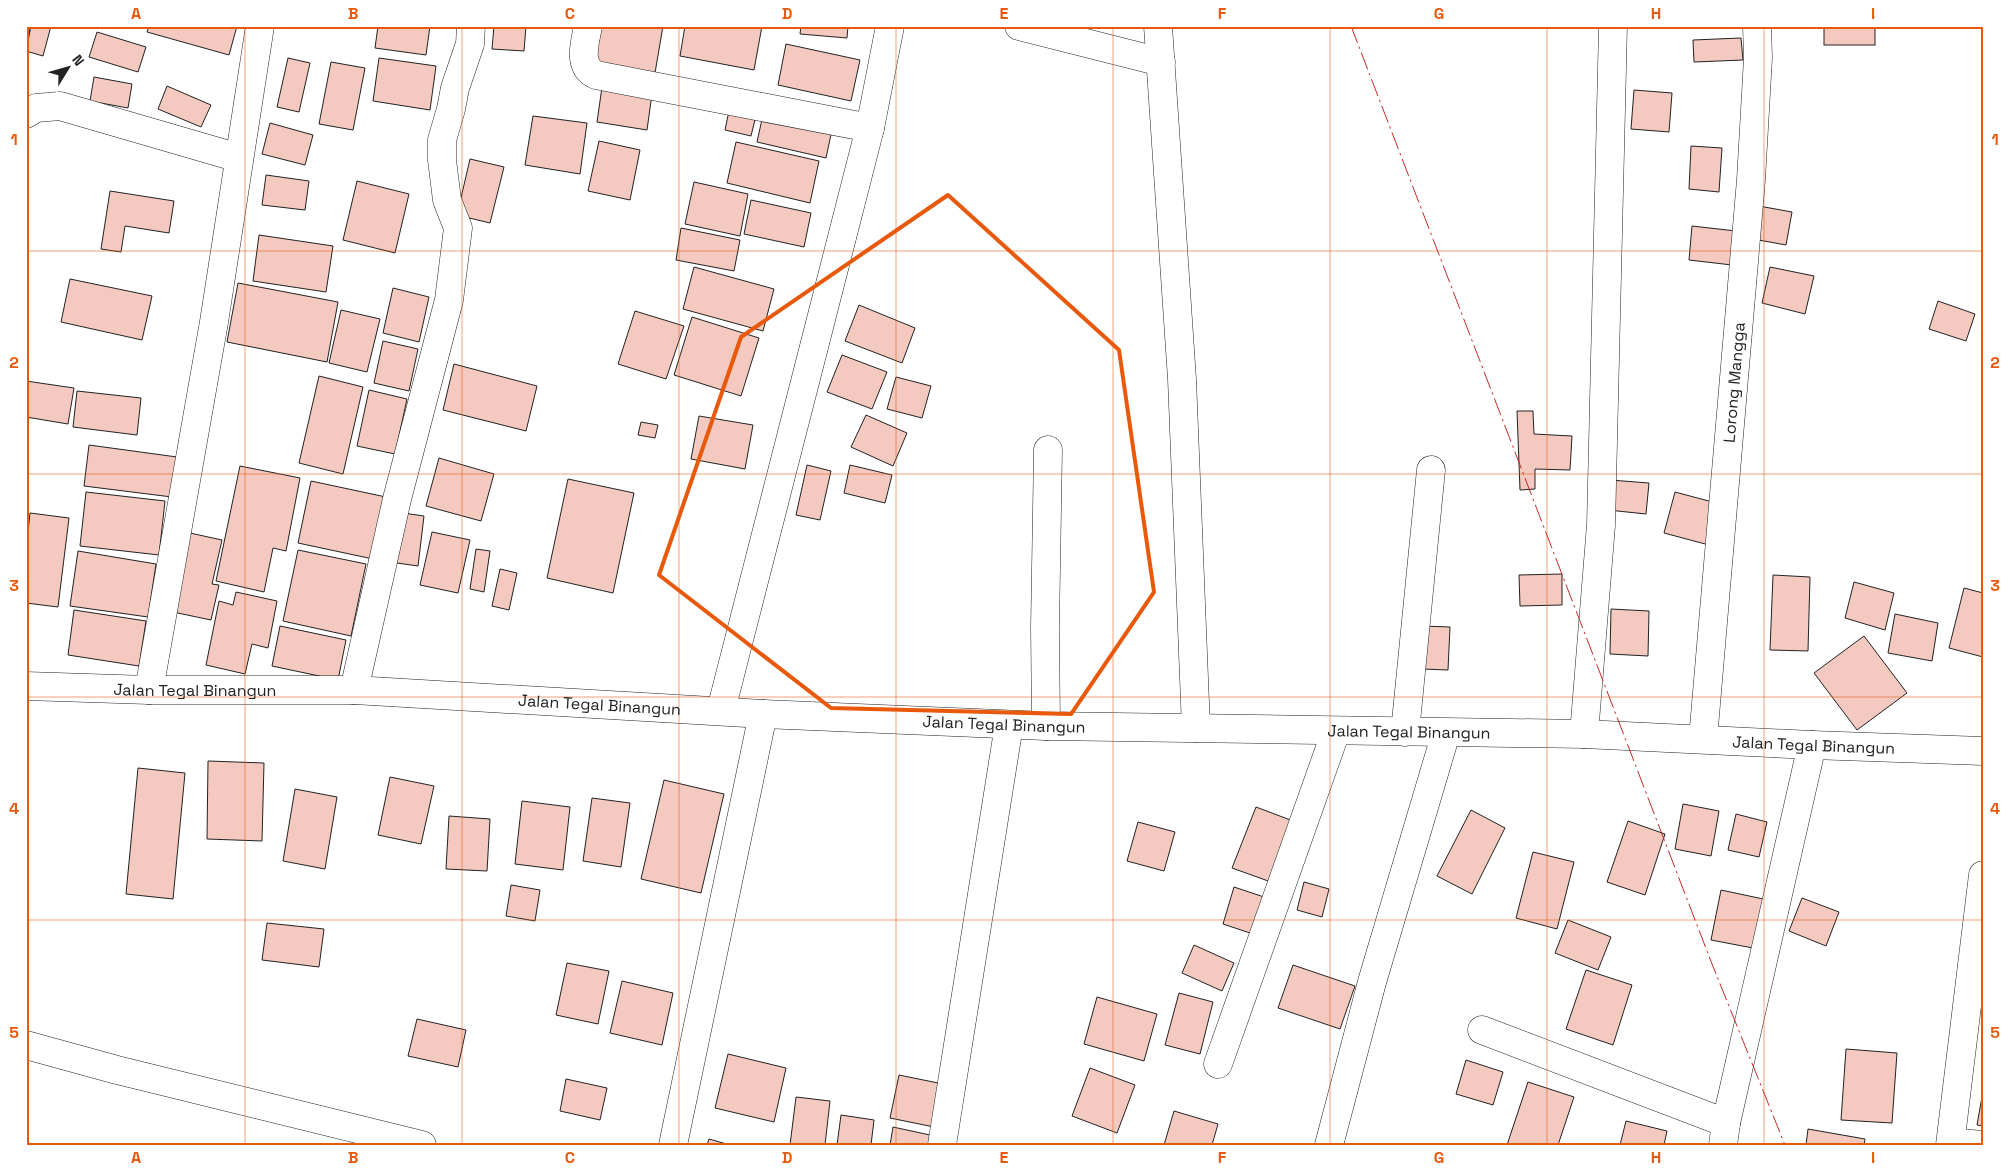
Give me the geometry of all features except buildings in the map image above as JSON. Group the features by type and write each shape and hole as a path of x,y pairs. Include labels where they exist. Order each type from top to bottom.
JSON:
{"street":[{"path":"149,690 212,332 260,26"},
{"path":"354,690 397,499 449,300 458,228 447,200 442,160 442,140 455,88 470,44 471,26"},
{"path":"588,26 584,64 591,73 596,75 870,128"},
{"path":"721,710 870,128 890,26"},
{"path":"1019,26 1161,62"},
{"path":"1158,26 1182,379 1196,728"},
{"path":"1584,734 1601,525 1613,26"},
{"name":"Lorong Mangga","path":"1703,739 1751,180 1758,58 1757,26"},
{"path":"26,114 36,108 60,106 239,158"},
{"path":"1046,726 1045,628 1048,450"},
{"path":"1405,732 1432,470"},
{"name":"Jalan Tegal Binangun","path":"26,686 149,690 354,690 721,710 763,714 1009,725 1584,734 1983,751"},
{"path":"673,1145 763,714"},
{"path":"942,1145 1009,725"},
{"path":"1218,1064 1336,731"},
{"path":"1329,1145 1372,982 1446,733"},
{"path":"1482,1030 1725,1134 1812,745"},
{"path":"1981,1145 1951,1143 1983,875"},
{"path":"26,1045 118,1070 422,1145"}],"highlighted area":[{"path":"948,195 1119,350 1154,592 1071,714 831,708 659,575 741,337"}],"power":[{"path":"1351,26 1712,964 1785,1145"}]}
